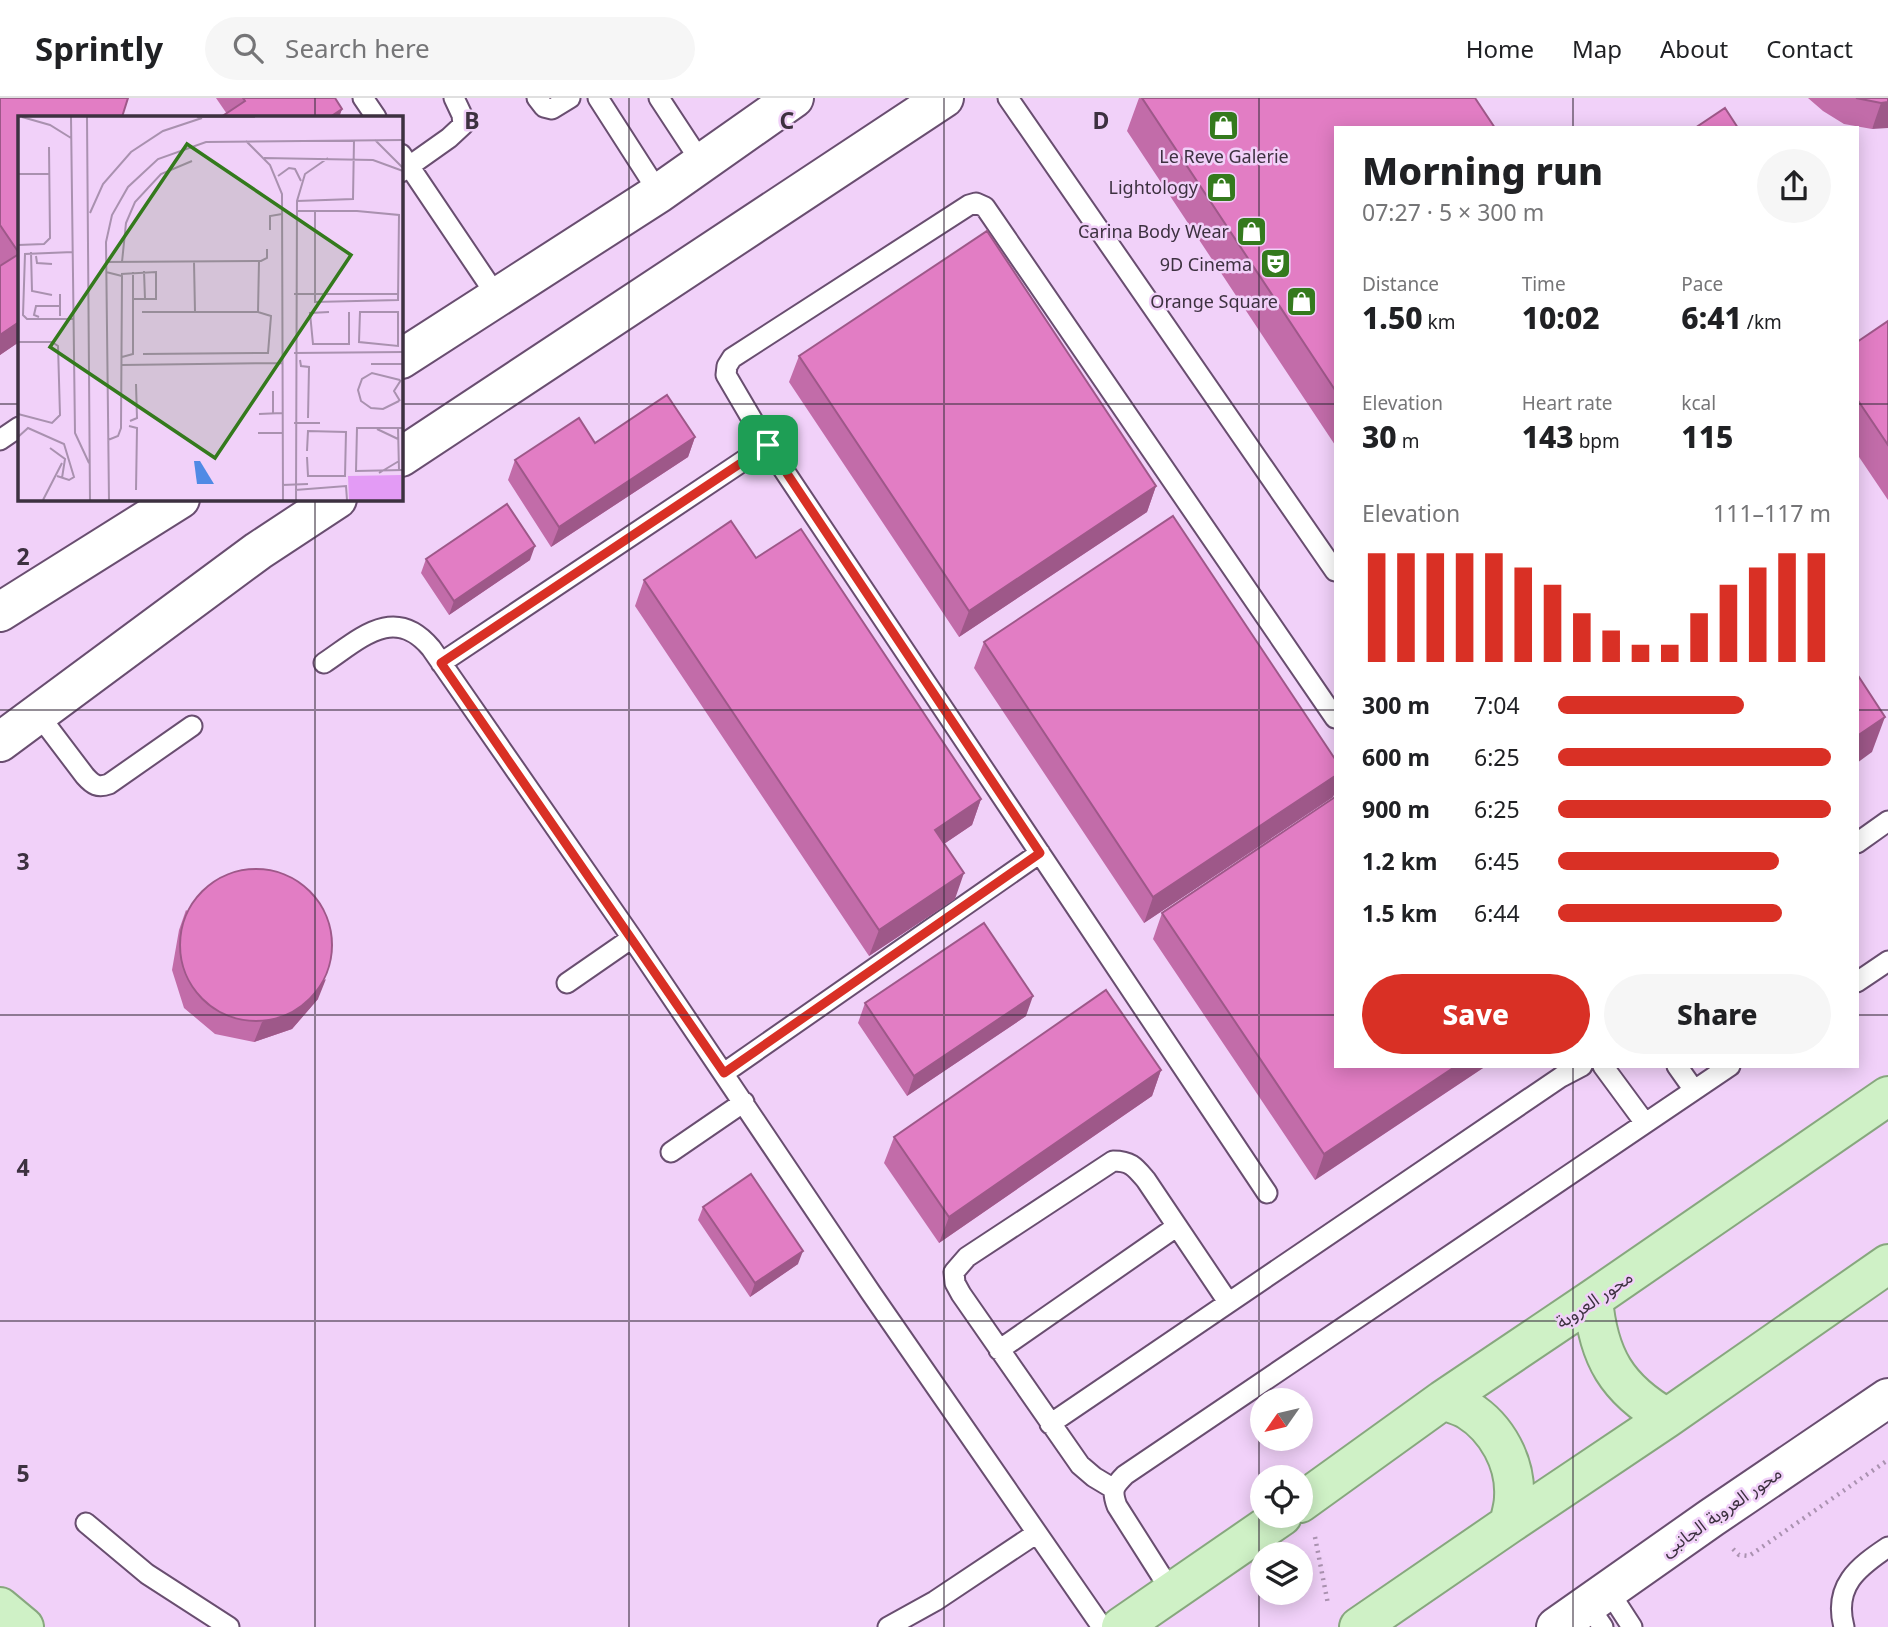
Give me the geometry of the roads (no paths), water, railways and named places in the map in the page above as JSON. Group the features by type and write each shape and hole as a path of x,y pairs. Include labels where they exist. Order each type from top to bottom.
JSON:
{"main road":[{"name":"محور العروبة","path":"1313,1494 1443,1400 1888,1096"},
{"path":"1344,1621 1509,1524 1888,1264"},
{"path":"1593,1300 1598,1336 1613,1370 1646,1406 1667,1418"},
{"path":"1443,1400 1468,1410 1488,1426 1503,1447 1512,1472 1514,1498 1509,1524"},
{"name":"محور العروبة","path":"1121,1627 1264,1528"},
{"path":"0,1607 24,1627"}],"street":[{"path":"402,358 659,192 794,98"},
{"path":"402,456 944,98"},
{"path":"0,612 178,500"},
{"path":"0,742 258,551 335,500"},
{"name":"محور العروبة الجانبى","path":"1556,1627 1600,1607 1711,1518 1888,1398"}],"lane":[{"path":"363,98 375,116"},
{"path":"454,98 462,115 463,125 449,138 403,164 498,298"},
{"path":"537,98 544,107 552,109 570,98"},
{"path":"597,98 659,192"},
{"path":"659,98 701,162"},
{"path":"1008,98 1334,570"},
{"path":"1267,1193 768,445 726,376 727,366 732,358 960,211 976,202 985,207 1334,717"},
{"path":"0,440 18,428"},
{"path":"441,663 768,445"},
{"path":"324,663 368,633 388,626 412,630 423,638 632,938 1102,1627"},
{"path":"38,714 85,776 92,784 101,787 192,726"},
{"path":"1859,842 1888,821"},
{"path":"724,1073 1040,853"},
{"path":"567,984 632,938"},
{"path":"1859,981 1888,961"},
{"path":"1050,1424 1561,1077 1578,1068"},
{"path":"1604,1068 1645,1123"},
{"path":"1678,1068 1694,1090"},
{"path":"1171,1591 1114,1496 1114,1489 1125,1475 1727,1068"},
{"path":"671,1152 744,1102"},
{"path":"1114,1489 1080,1465 955,1283 954,1272 967,1258 1113,1160 1125,1161 1146,1180 1228,1302"},
{"path":"999,1349 1176,1227"},
{"path":"86,1523 147,1574 229,1627"},
{"path":"888,1627 935,1601 1037,1533"},
{"path":"1844,1627 1841,1607 1850,1579 1860,1567 1888,1547"},
{"path":"1600,1607 1632,1627"}],"place":[{"name":"Le Reve Galerie","path":"1224,126"},
{"name":"Lightology","path":"1221,187"},
{"name":"Carina Body Wear","path":"1252,231"},
{"name":"9D Cinema","path":"1275,264"},
{"name":"Orange Square","path":"1301,301"}]}
